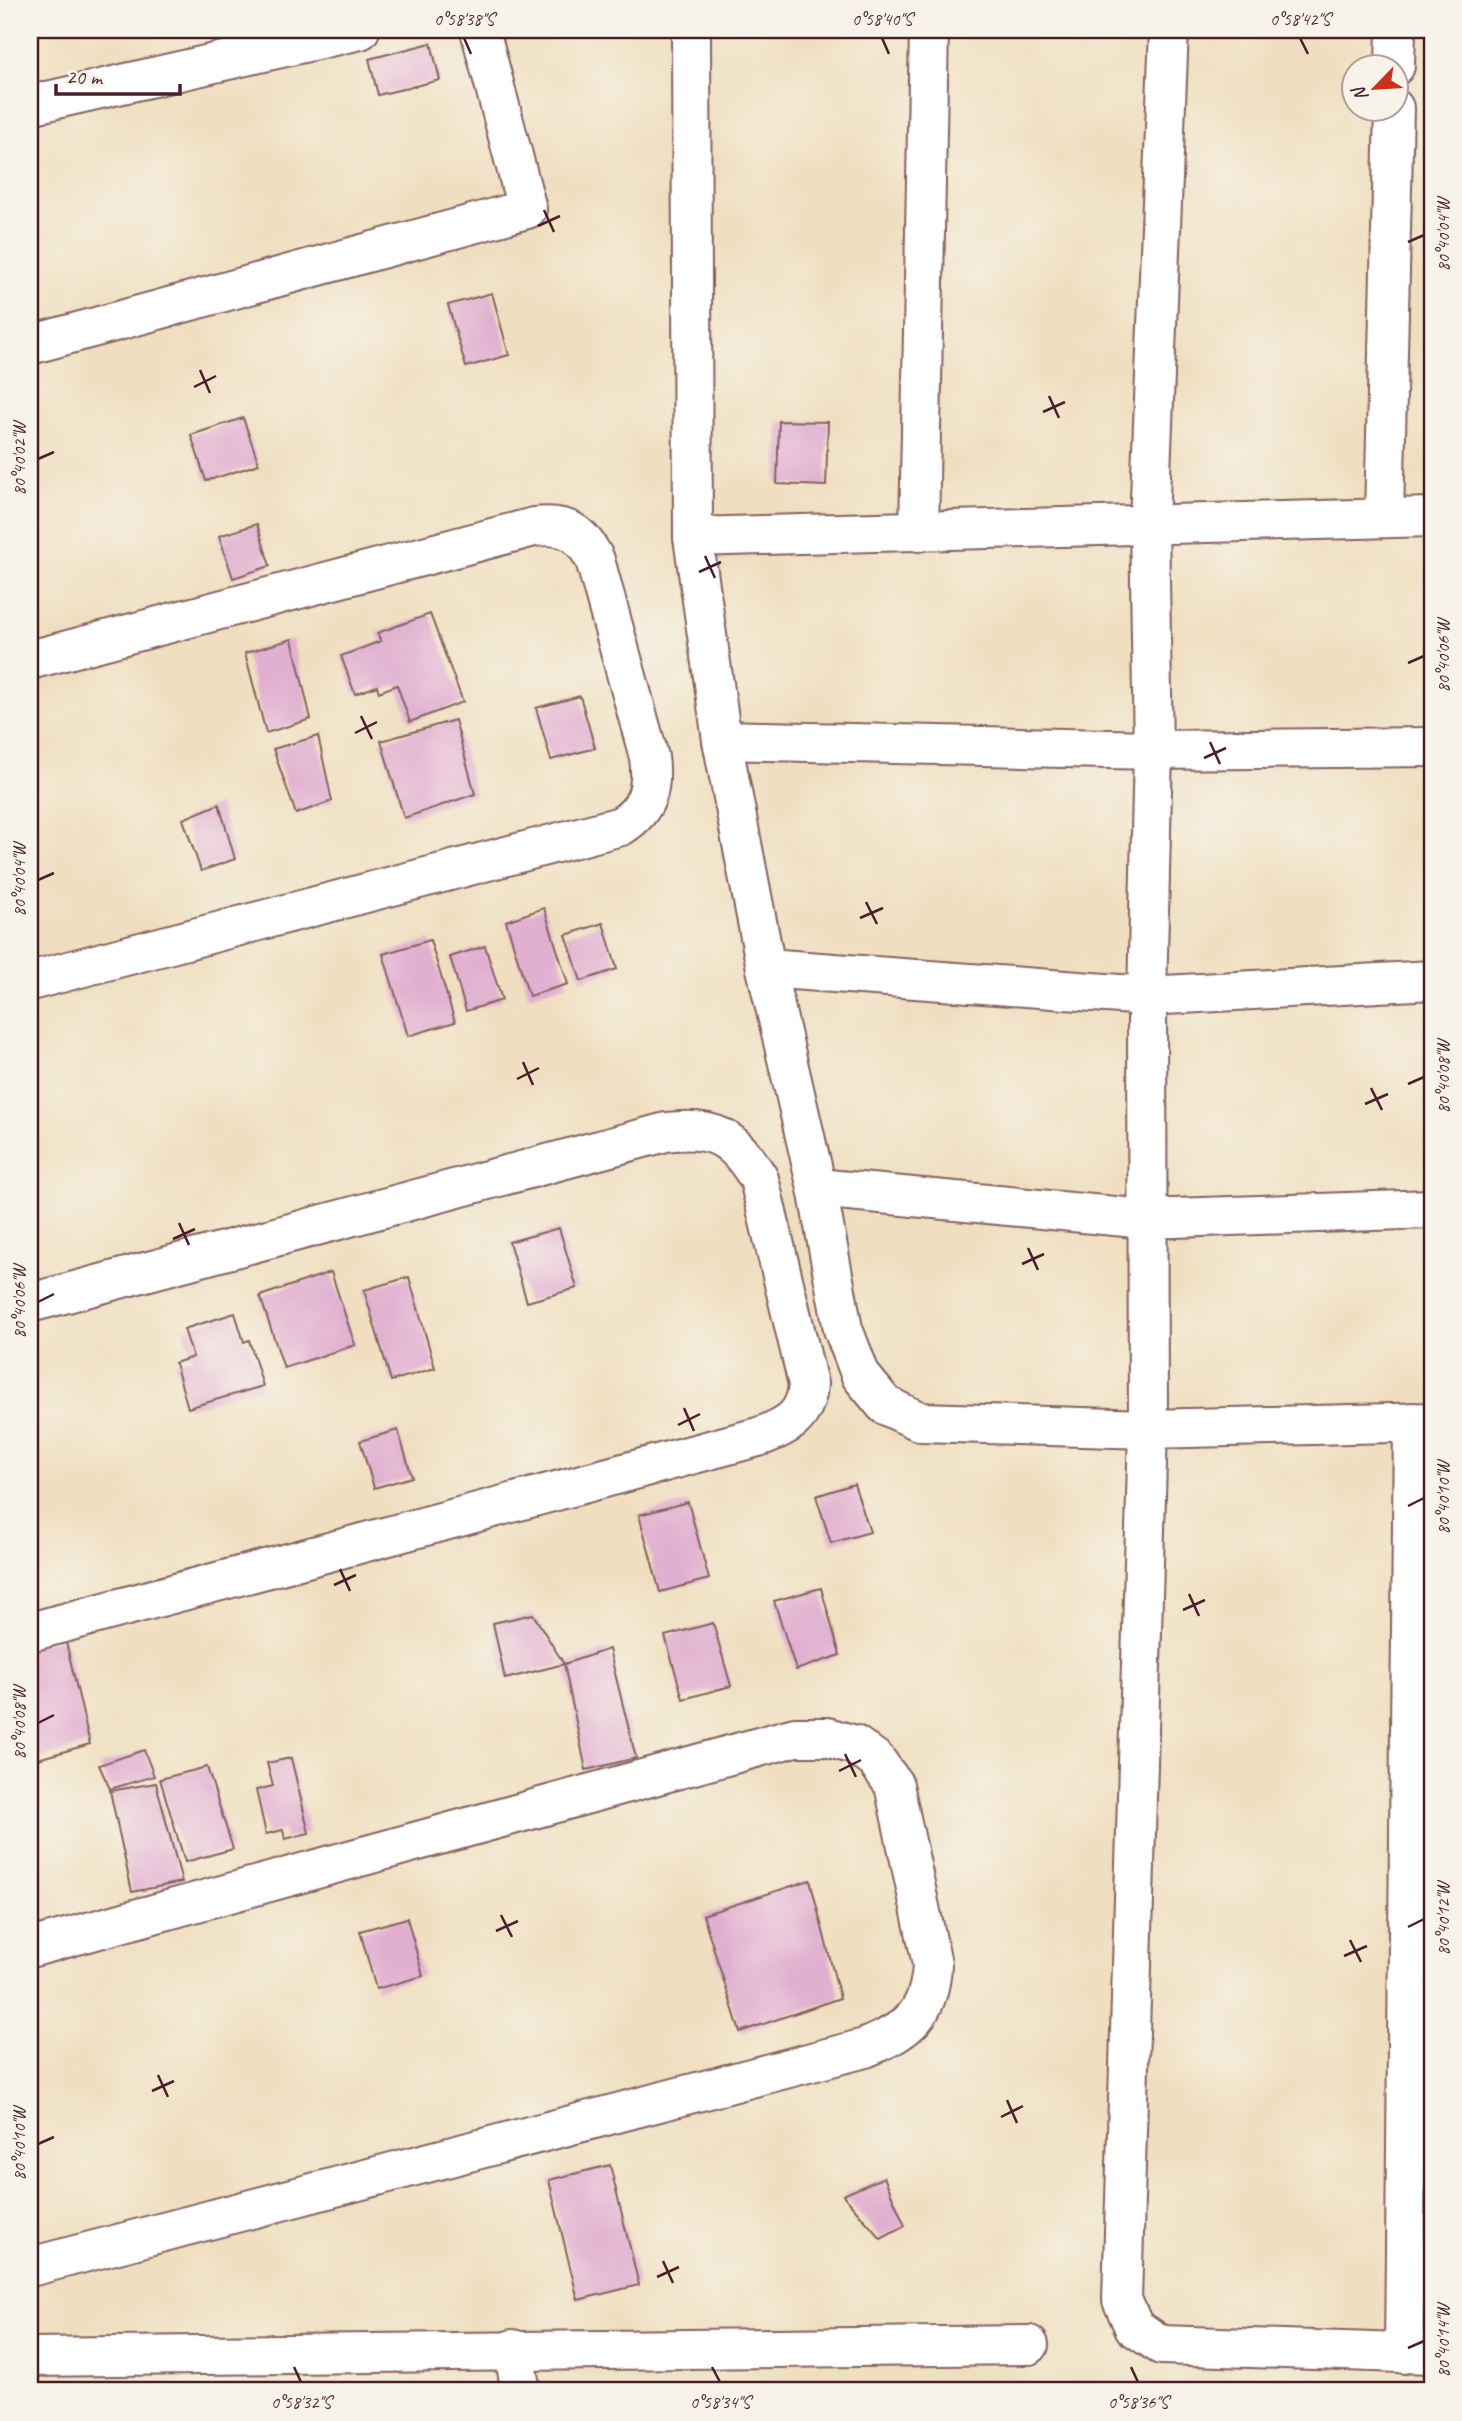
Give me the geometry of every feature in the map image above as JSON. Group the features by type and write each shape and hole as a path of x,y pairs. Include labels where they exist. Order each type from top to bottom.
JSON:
{"street":[{"path":"30,105 360,30"},
{"path":"30,345 527,209 480,30"},
{"path":"691,30 693,537 722,740 766,968 817,1188 843,1329 861,1376 885,1405 921,1422 1148,1429 1423,1422 1418,2354 1161,2345 1134,2327 1122,2300 1148,1429 1147,996 1153,750 1149,523 1169,30"},
{"path":"919,532 929,30"},
{"path":"1395,52 1396,30"},
{"path":"1384,517 1394,122"},
{"path":"693,537 1432,517"},
{"path":"30,660 534,527 554,524 572,529 586,542 595,560 649,757 652,779 648,797 637,816 621,826 30,981"},
{"path":"722,740 1153,750 1432,747"},
{"path":"766,968 1147,996 1432,979"},
{"path":"30,1303 666,1132 695,1128 724,1139 744,1155 758,1179 808,1384 807,1403 798,1415 779,1430 758,1437 30,1632"},
{"path":"817,1188 1146,1219 1432,1209"},
{"path":"30,1948 795,1737 827,1737 855,1745 876,1760 894,1785 932,1964 931,1989 918,2015 896,2035 866,2048 30,2267"},
{"path":"30,2357 513,2349 1029,2345"},
{"path":"513,2349 521,2391"}],"building":[{"path":"431,43 440,80 378,95 369,59"},
{"path":"492,293 509,355 466,367 448,305"},
{"path":"243,418 259,464 206,481 191,435"},
{"path":"779,421 828,422 826,486 777,484"},
{"path":"257,524 270,566 233,578 219,536"},
{"path":"430,614 463,702 410,722 397,685 379,692 377,686 355,694 341,656 381,641 377,633"},
{"path":"292,639 311,719 266,733 245,653"},
{"path":"580,696 595,748 551,760 536,708"},
{"path":"455,720 475,794 404,818 381,741"},
{"path":"318,736 332,801 296,814 273,749"},
{"path":"219,804 235,859 201,871 183,819"},
{"path":"544,908 568,984 529,996 506,921"},
{"path":"603,923 617,969 581,981 566,935"},
{"path":"430,940 455,1022 408,1036 383,954"},
{"path":"485,946 502,1000 466,1011 450,957"},
{"path":"559,1228 577,1288 527,1302 509,1242"},
{"path":"331,1272 355,1345 284,1368 260,1296"},
{"path":"409,1277 435,1368 391,1381 364,1290"},
{"path":"235,1313 244,1342 249,1340 263,1386 188,1408 175,1363 193,1357 184,1329"},
{"path":"398,1430 412,1477 374,1488 360,1441"},
{"path":"854,1484 870,1532 831,1543 816,1496"},
{"path":"688,1502 709,1579 660,1592 639,1515"},
{"path":"821,1588 840,1655 796,1670 774,1601"},
{"path":"533,1614 564,1664 505,1679 493,1623"},
{"path":"713,1623 731,1686 683,1699 665,1636"},
{"path":"65,1638 90,1744 38,1759 30,1726 30,1645"},
{"path":"609,1649 636,1758 586,1770 564,1664"},
{"path":"144,1750 154,1776 110,1789 99,1765"},
{"path":"291,1758 309,1833 285,1839 283,1830 266,1834 256,1790 273,1786 267,1763"},
{"path":"207,1767 233,1849 185,1862 160,1779"},
{"path":"156,1783 182,1882 132,1892 110,1791"},
{"path":"810,1880 840,1998 740,2032 703,1915"},
{"path":"407,1918 423,1976 376,1989 360,1931"},
{"path":"610,2165 639,2285 578,2300 549,2180"},
{"path":"884,2177 905,2226 881,2239 843,2195"}]}
